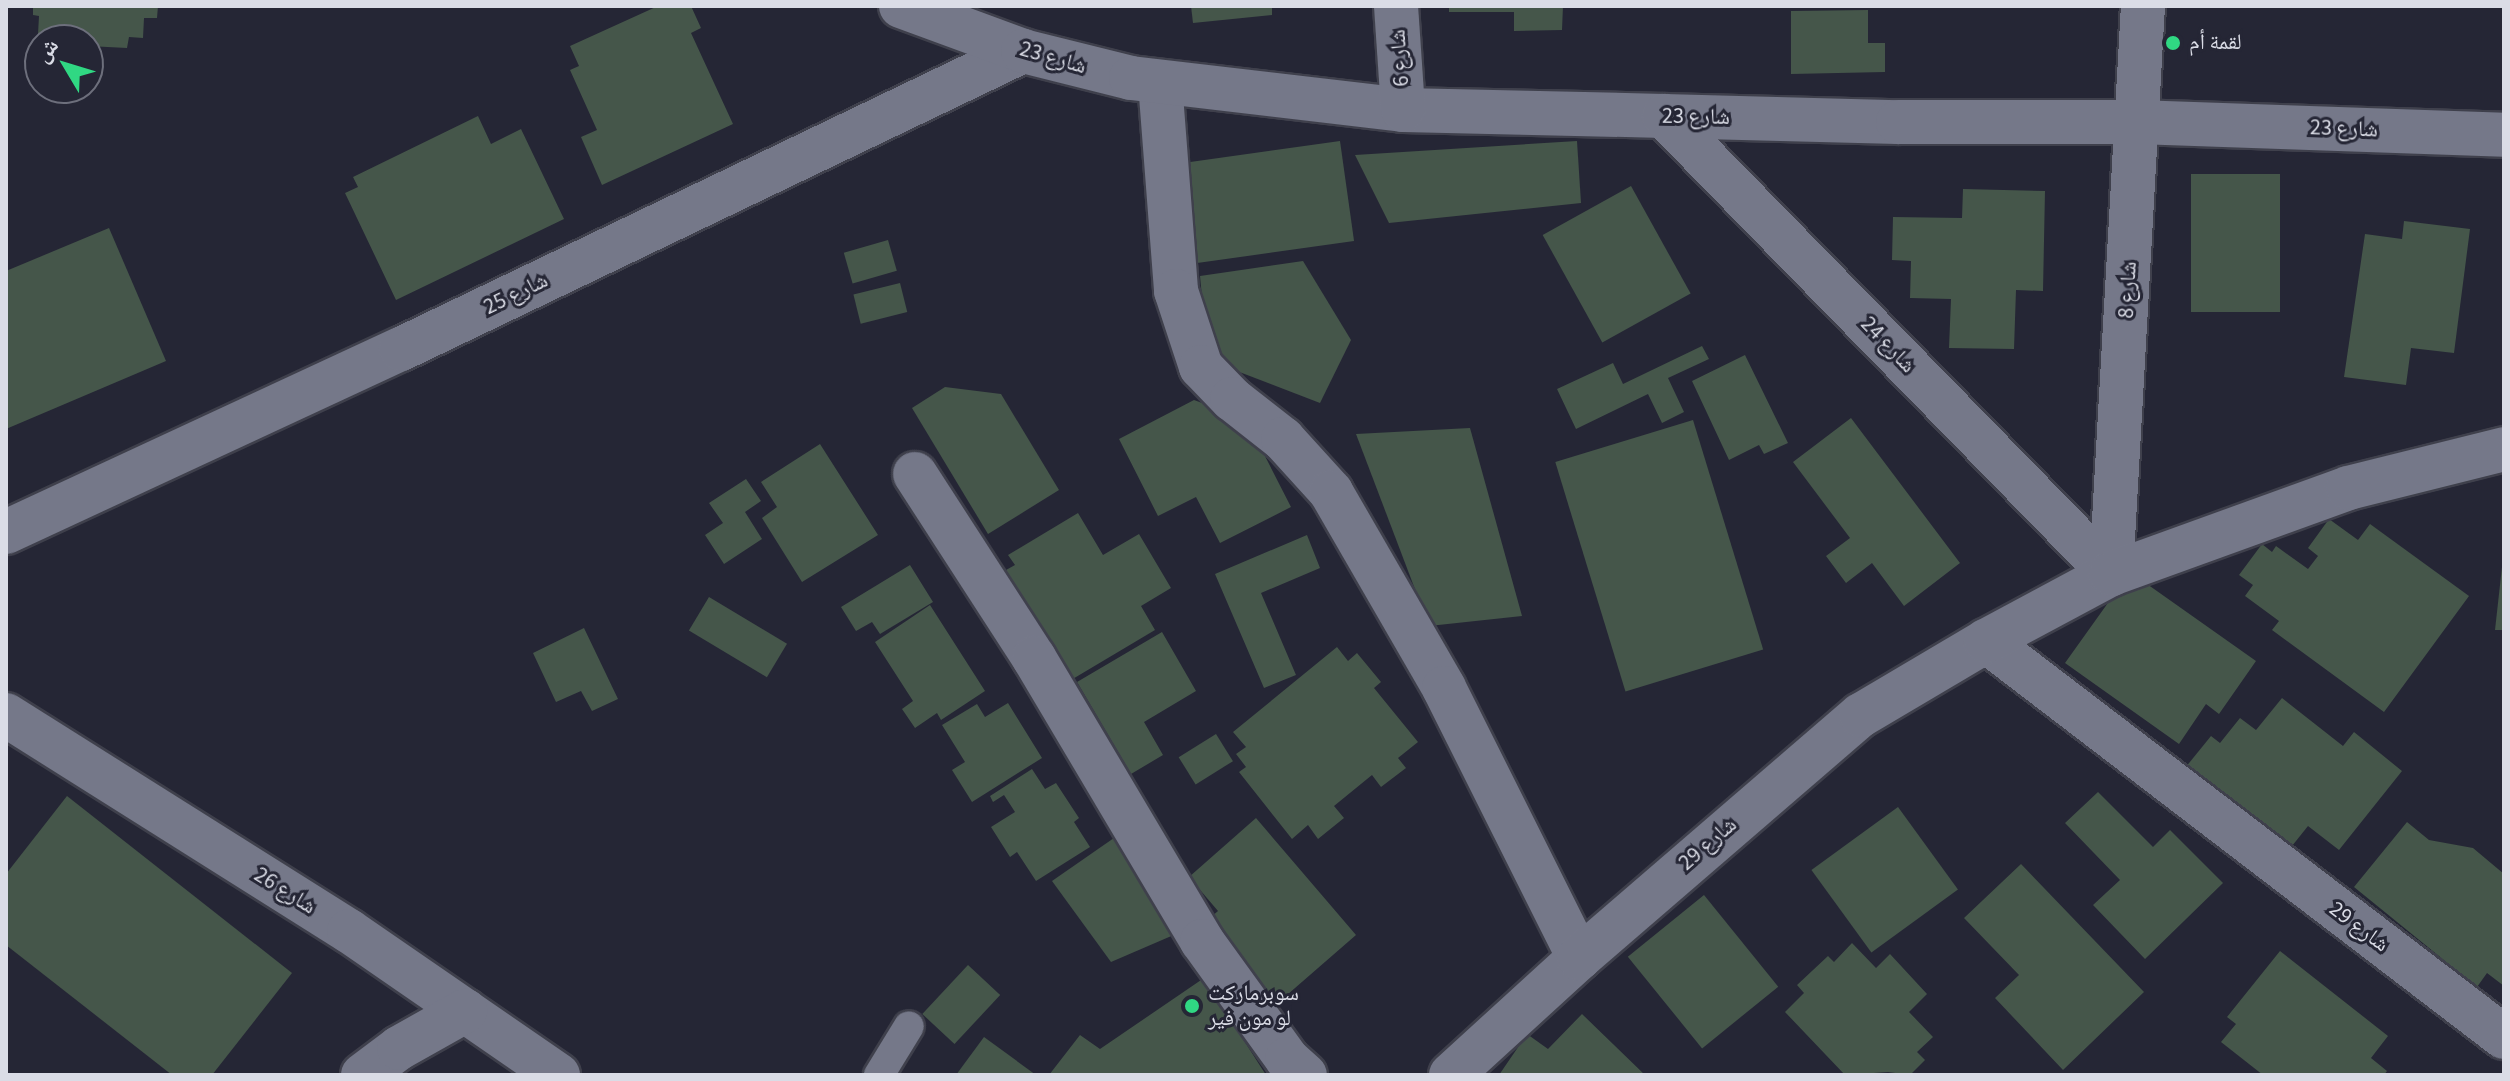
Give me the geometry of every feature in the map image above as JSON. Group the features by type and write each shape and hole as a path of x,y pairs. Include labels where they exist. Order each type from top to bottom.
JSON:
{"street":[{"name":"شارع 23","path":"901,6 1023,51 1085,68 1160,82 1403,110 1898,122 2138,122 2504,135"},
{"name":"شارع 6","path":"1396,6 1403,110"},
{"name":"شارع 8","path":"2111,574 2143,6"},
{"name":"شارع 25","path":"6,532 401,349 1023,51"},
{"path":"1160,82 1176,291 1201,367 1232,399 1283,439 1331,492 1444,688 1579,958"},
{"name":"شارع 24","path":"1664,116 2111,574"},
{"name":"شارع 29","path":"1451,1075 1579,958 1861,715 1986,641 2111,574 2348,488 2504,449"},
{"path":"915,474 1034,658 1202,941 1287,1059 1305,1075"},
{"name":"شارع 29","path":"1986,641 2504,1037"},
{"name":"شارع 26","path":"6,715 349,931 558,1075"},
{"path":"363,1075 399,1048 465,1011"}],"lane":[{"path":"879,1075 909,1026"}],"building":[{"path":"33,6 158,6 157,18 144,18 143,38 129,37 127,48 104,47 104,24 39,24 39,16 33,15"},
{"path":"658,6 691,6 701,28 691,33 733,124 602,185 581,137 597,130 570,70 579,66 570,46"},
{"path":"1191,6 1272,6 1272,15 1193,23"},
{"path":"1449,6 1563,6 1562,30 1514,31 1514,12 1449,12"},
{"path":"1868,10 1868,43 1885,43 1885,72 1791,74 1791,11"},
{"path":"478,116 491,144 521,129 564,219 396,300 345,193 358,187 353,177"},
{"path":"1340,141 1354,241 1194,264 1180,164"},
{"path":"1577,141 1581,203 1389,223 1355,155"},
{"path":"2191,174 2280,174 2280,312 2191,312"},
{"path":"1631,186 1691,294 1602,343 1543,235"},
{"path":"1963,189 2045,191 2043,291 2016,290 2014,349 1949,348 1951,299 1910,298 1911,261 1892,260 1893,217 1962,218"},
{"path":"2404,221 2470,229 2454,353 2411,348 2406,385 2344,377 2365,234 2402,239"},
{"path":"109,228 166,361 6,429 6,271"},
{"path":"888,240 897,271 853,283 844,253"},
{"path":"1303,261 1351,340 1320,403 1208,360 1200,276"},
{"path":"900,283 907,312 861,324 853,295"},
{"path":"1702,346 1709,359 1668,378 1684,412 1662,423 1648,394 1576,429 1557,389 1613,363 1623,384"},
{"path":"1745,355 1788,443 1764,454 1759,445 1729,460 1692,381"},
{"path":"945,387 1001,394 1059,490 988,534 912,408"},
{"path":"1194,400 1246,419 1291,507 1220,543 1196,497 1158,516 1119,439"},
{"path":"1851,418 1960,563 1904,606 1872,563 1846,583 1826,556 1850,538 1793,462"},
{"path":"1693,420 1763,650 1625,692 1555,462"},
{"path":"1470,428 1522,616 1429,626 1356,434"},
{"path":"820,444 878,535 802,582 762,518 777,507 761,482"},
{"path":"746,479 761,501 745,512 762,539 724,564 705,535 723,523 709,503"},
{"path":"1078,513 1103,555 1139,534 1171,588 1141,606 1155,630 1071,680 1006,570 1015,565 1008,555"},
{"path":"2329,519 2358,540 2370,524 2469,596 2384,712 2272,630 2279,621 2245,596 2253,585 2239,575 2262,544 2272,552 2276,546 2308,569 2318,556 2308,548"},
{"path":"1307,535 1320,568 1261,593 1296,675 1264,688 1215,574"},
{"path":"910,565 933,602 880,634 872,622 856,631 841,607"},
{"path":"2502,567 2504,630 2495,630"},
{"path":"2130,572 2256,661 2219,714 2206,704 2179,744 2065,663"},
{"path":"709,597 787,644 767,677 689,630"},
{"path":"930,605 985,691 941,720 937,713 915,728 902,709 913,701 875,642"},
{"path":"584,628 618,699 592,711 581,691 556,702 533,653"},
{"path":"1162,632 1196,691 1144,722 1163,755 1131,774 1077,682"},
{"path":"1337,647 1348,661 1357,653 1381,682 1374,688 1418,742 1398,758 1406,768 1381,787 1372,775 1334,806 1344,818 1318,839 1308,825 1292,839 1239,772 1246,767 1236,754 1246,747 1233,732"},
{"path":"2282,698 2343,746 2354,732 2402,771 2339,850 2308,826 2288,851 2185,768 2211,736 2220,743 2240,718 2256,730"},
{"path":"1008,703 1042,758 972,802 952,770 965,762 942,725 977,704 985,717"},
{"path":"1216,734 1233,761 1196,784 1179,757"},
{"path":"1032,769 1045,789 1056,783 1079,818 1074,822 1090,847 1036,881 1017,852 1010,857 991,827 1015,812 1004,795 993,802 990,796"},
{"path":"2098,792 2153,847 2170,830 2223,883 2145,959 2093,905 2120,880 2065,823"},
{"path":"67,796 292,973 212,1075 172,1075 6,945 6,874"},
{"path":"1898,807 1958,890 1871,952 1811,870"},
{"path":"1256,818 1356,935 1264,1015 1205,922 1218,911 1189,877"},
{"path":"2407,822 2429,840 2473,848 2504,874 2504,986 2487,973 2477,987 2354,887"},
{"path":"1124,831 1176,934 1111,962 1052,881"},
{"path":"2021,864 2144,992 2063,1070 1995,998 2019,975 1964,918"},
{"path":"1704,895 1778,987 1702,1048 1628,957"},
{"path":"1852,943 1876,968 1890,954 1927,994 1909,1012 1933,1037 1917,1052 1925,1060 1910,1075 1888,1072 1845,1075 1785,1012 1804,993 1797,985 1828,956 1834,962"},
{"path":"2280,951 2388,1036 2371,1058 2387,1071 2384,1075 2263,1075 2221,1042 2236,1024 2227,1017"},
{"path":"968,965 1000,995 954,1044 922,1014"},
{"name":"سوبرماركت لو مون فير","path":"1204,978 1266,1075 1049,1075 1080,1035 1100,1049"},
{"path":"1582,1014 1645,1075 1499,1075 1527,1034 1548,1049"},
{"path":"984,1037 1036,1075 956,1075"}],"place":[{"name":"لقمة أم","path":"2173,43"},
{"name":"سوبرماركت لو مون فير","path":"1192,1006"}]}
